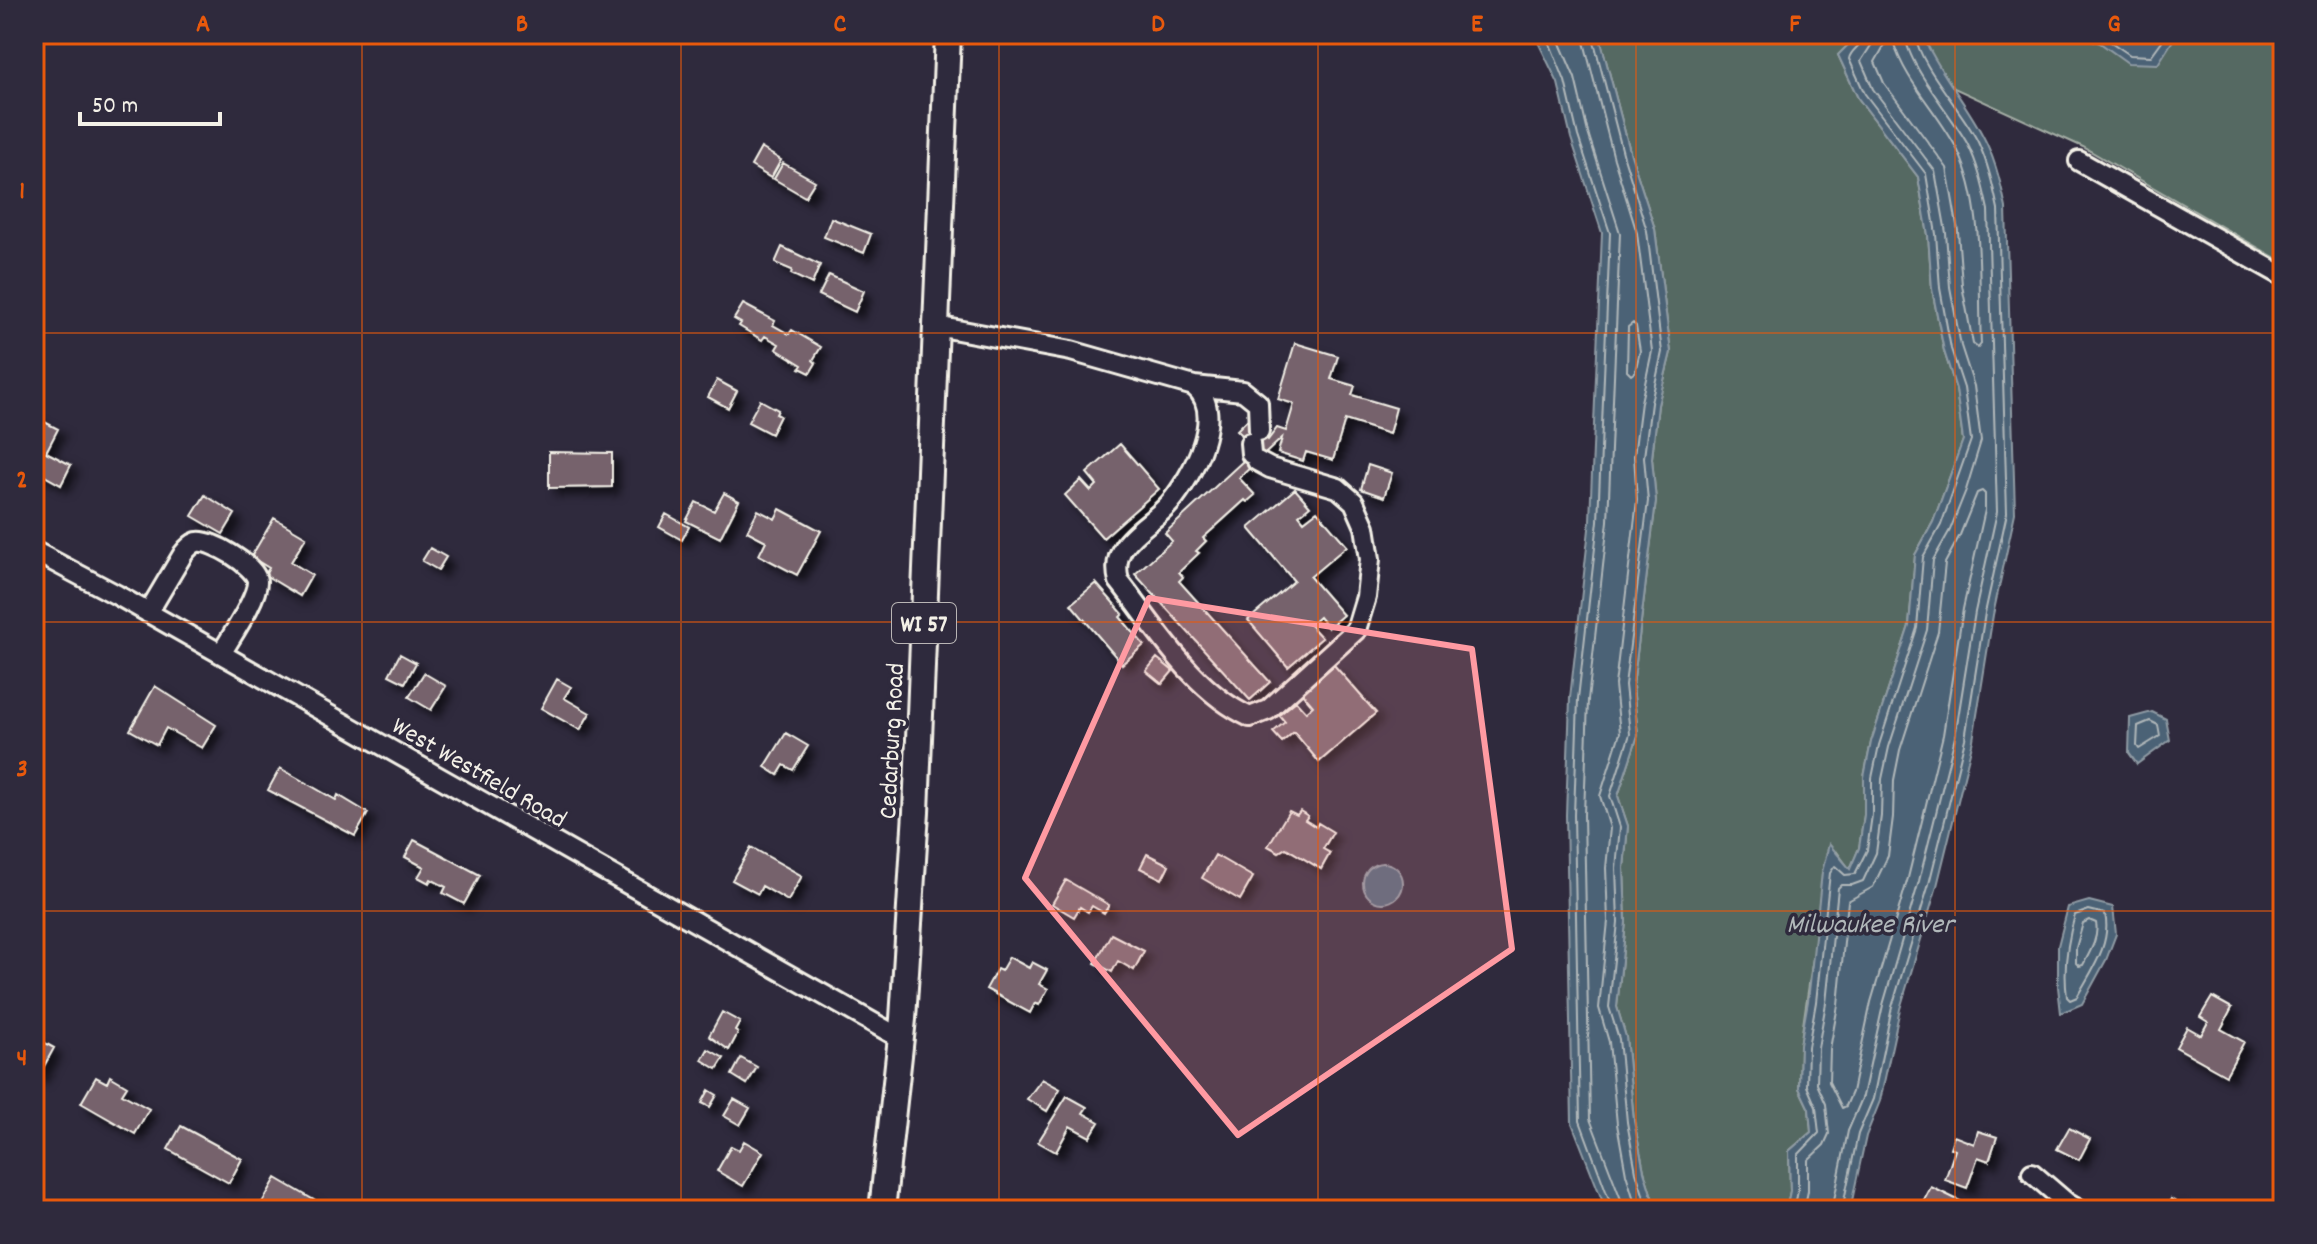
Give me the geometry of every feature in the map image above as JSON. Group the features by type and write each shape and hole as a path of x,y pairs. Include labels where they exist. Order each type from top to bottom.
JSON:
{"main road":[{"name":"Cedarburg Road","path":"882,1210 900,1038 916,812 948,34"}],"street":[{"path":"2079,161 2283,276"},
{"path":"936,326 1071,351 1194,386 1243,391 1258,403 1254,447 1270,468 1338,488 1354,502 1365,527 1370,559 1366,597 1356,630 1268,710 1250,717 1234,710 1190,671 1119,581 1116,568 1118,556 1129,539 1170,503 1200,454 1209,421 1202,393 1194,386"},
{"path":"148,613 190,546 198,542 208,543 228,553 247,565 257,581 251,600 221,654"},
{"name":"West Westfield Road","path":"34,551 900,1038"},
{"path":"2032,1173 2079,1210"}],"highlighted area":[{"path":"1149,598 1472,649 1512,949 1238,1135 1025,878"}],"green space":[{"path":"1599,34 1859,34 1838,55 1858,98 1918,177 1928,235 1932,289 1944,351 1956,389 1963,440 1933,522 1915,555 1909,626 1871,742 1864,777 1864,815 1859,848 1850,870 1837,852 1812,964 1800,1046 1799,1088 1809,1109 1811,1132 1789,1151 1790,1191 1786,1210 1656,1210 1634,1121 1626,1037 1617,1007 1626,922 1624,868 1628,826 1618,796 1638,735 1633,686 1656,501 1652,458 1658,405 1671,352 1655,229 1631,155"},
{"path":"1922,34 2283,34 2283,262 2083,147 1954,88 1932,57"}],"water":[{"path":"1538,34 1599,34 1631,155 1655,229 1671,352 1658,405 1652,458 1656,501 1633,686 1638,735 1618,796 1628,826 1624,868 1626,922 1617,1007 1626,1037 1634,1121 1656,1210 1606,1210 1572,1123 1566,815 1570,698 1590,520 1602,233 1571,138 1558,83 1538,42"},
{"name":"Milwaukee River","path":"1859,34 1922,34 1976,123 2000,180 2006,208 2015,513 1993,615 1973,740 1937,886 1900,1009 1880,1101 1866,1136 1850,1210 1786,1210 1790,1191 1789,1151 1811,1132 1809,1109 1799,1088 1800,1045 1822,872 1829,844 1850,869 1859,848 1864,815 1864,777 1871,742 1909,626 1915,555 1933,522 1963,440 1956,389 1944,351 1932,289 1928,235 1918,177 1858,98 1838,55"},
{"path":"2077,34 2177,34 2158,64 2128,63 2100,43"},
{"path":"2152,712 2166,719 2170,740 2137,764 2129,753 2130,718"},
{"path":"1383,863 1397,869 1403,883 1397,897 1383,903 1369,897 1363,883 1369,869"},
{"path":"2089,901 2113,907 2116,934 2082,1004 2061,1013 2058,946 2068,907"}],"building":[{"path":"761,148 781,160 771,178 751,166"},
{"path":"783,163 815,181 805,197 774,179"},
{"path":"831,218 871,234 864,253 824,237"},
{"path":"782,247 820,265 812,284 775,263"},
{"path":"829,275 864,291 855,312 819,295"},
{"path":"743,304 775,321 773,325 789,334 792,330 821,347 810,373 776,349 779,344 765,336 762,340 739,326 741,323 734,319"},
{"path":"1295,343 1338,356 1331,379 1355,386 1352,395 1396,408 1389,434 1345,420 1333,460 1306,452 1303,461 1278,453 1282,438 1239,478 1255,495 1247,502 1245,500 1203,538 1206,541 1196,551 1199,553 1179,572 1183,577 1179,581 1270,682 1250,700 1135,574 1172,541 1165,533 1256,449 1237,430 1248,419 1268,440 1277,428 1286,431 1294,404 1278,399"},
{"path":"717,380 737,391 728,408 708,397"},
{"path":"760,400 778,410 776,414 780,416 771,434 748,422"},
{"path":"35,417 58,429 46,452 71,465 61,485 34,470"},
{"path":"1120,444 1159,489 1103,538 1065,495 1081,480 1091,491 1097,485 1087,473"},
{"path":"549,452 612,453 612,487 549,488"},
{"path":"1368,465 1392,473 1384,497 1361,489"},
{"path":"1295,489 1310,506 1299,515 1304,521 1317,511 1347,546 1310,577 1343,615 1328,628 1319,617 1310,625 1322,638 1288,667 1248,620 1294,581 1249,528"},
{"path":"724,493 739,501 720,538 686,521 696,502 714,511"},
{"path":"205,495 235,514 223,534 192,516"},
{"path":"780,509 821,531 797,575 759,555 766,541 747,531 758,510 775,519"},
{"path":"666,514 689,527 682,540 659,527"},
{"path":"274,518 306,537 291,562 312,575 300,596 265,575 269,568 251,557"},
{"path":"430,548 446,557 438,570 422,561"},
{"path":"1096,583 1144,645 1122,664 1071,604"},
{"path":"400,654 416,663 405,683 389,675"},
{"path":"1157,658 1173,671 1162,684 1146,671"},
{"path":"1334,665 1376,713 1319,762 1294,732 1282,742 1273,732 1285,722 1279,715 1296,701 1306,712 1313,706 1302,693"},
{"path":"424,673 446,686 431,710 409,697"},
{"path":"557,679 571,687 564,698 590,713 580,730 541,708"},
{"path":"155,686 216,725 202,748 166,728 157,745 130,730"},
{"path":"786,733 808,746 793,770 784,765 778,775 765,767"},
{"path":"280,768 336,800 338,795 368,813 355,836 268,790"},
{"path":"1289,811 1297,815 1300,811 1308,816 1305,820 1316,827 1318,823 1333,832 1323,849 1330,853 1321,869 1286,848 1279,852 1268,846"},
{"path":"414,840 480,875 464,904 443,893 446,887 431,879 429,883 418,877 424,867 405,857"},
{"path":"751,847 802,876 788,901 762,886 758,894 732,880"},
{"path":"1147,854 1169,865 1162,879 1140,868"},
{"path":"1215,855 1253,877 1240,900 1202,878"},
{"path":"1066,880 1109,905 1104,913 1092,906 1088,912 1080,907 1074,917 1052,904"},
{"path":"1111,934 1144,951 1134,970 1118,961 1112,972 1095,963"},
{"path":"1009,957 1029,968 1032,962 1047,970 1039,984 1048,989 1030,1013 986,989 997,969 1001,971"},
{"path":"2212,997 2232,1008 2221,1029 2244,1042 2226,1075 2176,1047 2187,1027 2201,1035 2208,1022 2200,1017"},
{"path":"722,1012 740,1022 729,1050 709,1036"},
{"path":"34,1037 54,1048 38,1077 34,1075"},
{"path":"708,1049 724,1058 717,1069 702,1060"},
{"path":"741,1058 757,1067 747,1084 732,1075"},
{"path":"110,1076 127,1086 122,1094 149,1109 135,1134 81,1103 96,1077 107,1083"},
{"path":"1042,1079 1060,1089 1047,1111 1027,1099"},
{"path":"709,1090 717,1095 710,1107 702,1103"},
{"path":"1067,1096 1087,1107 1083,1113 1099,1122 1090,1137 1070,1126 1056,1152 1038,1142"},
{"path":"734,1099 750,1108 740,1125 724,1116"},
{"path":"181,1126 242,1159 229,1183 168,1149"},
{"path":"2069,1128 2090,1139 2079,1160 2057,1149"},
{"path":"1978,1131 1997,1137 1989,1161 1978,1157 1967,1188 1945,1180 1955,1150 1950,1148 1954,1136 1974,1144"},
{"path":"744,1141 763,1152 743,1186 717,1171 731,1146 739,1150"},
{"path":"276,1178 331,1210 262,1210 259,1208"},
{"path":"1931,1187 1960,1201 1955,1210 1920,1208"},
{"path":"2171,1199 2190,1210 2165,1210"}]}
